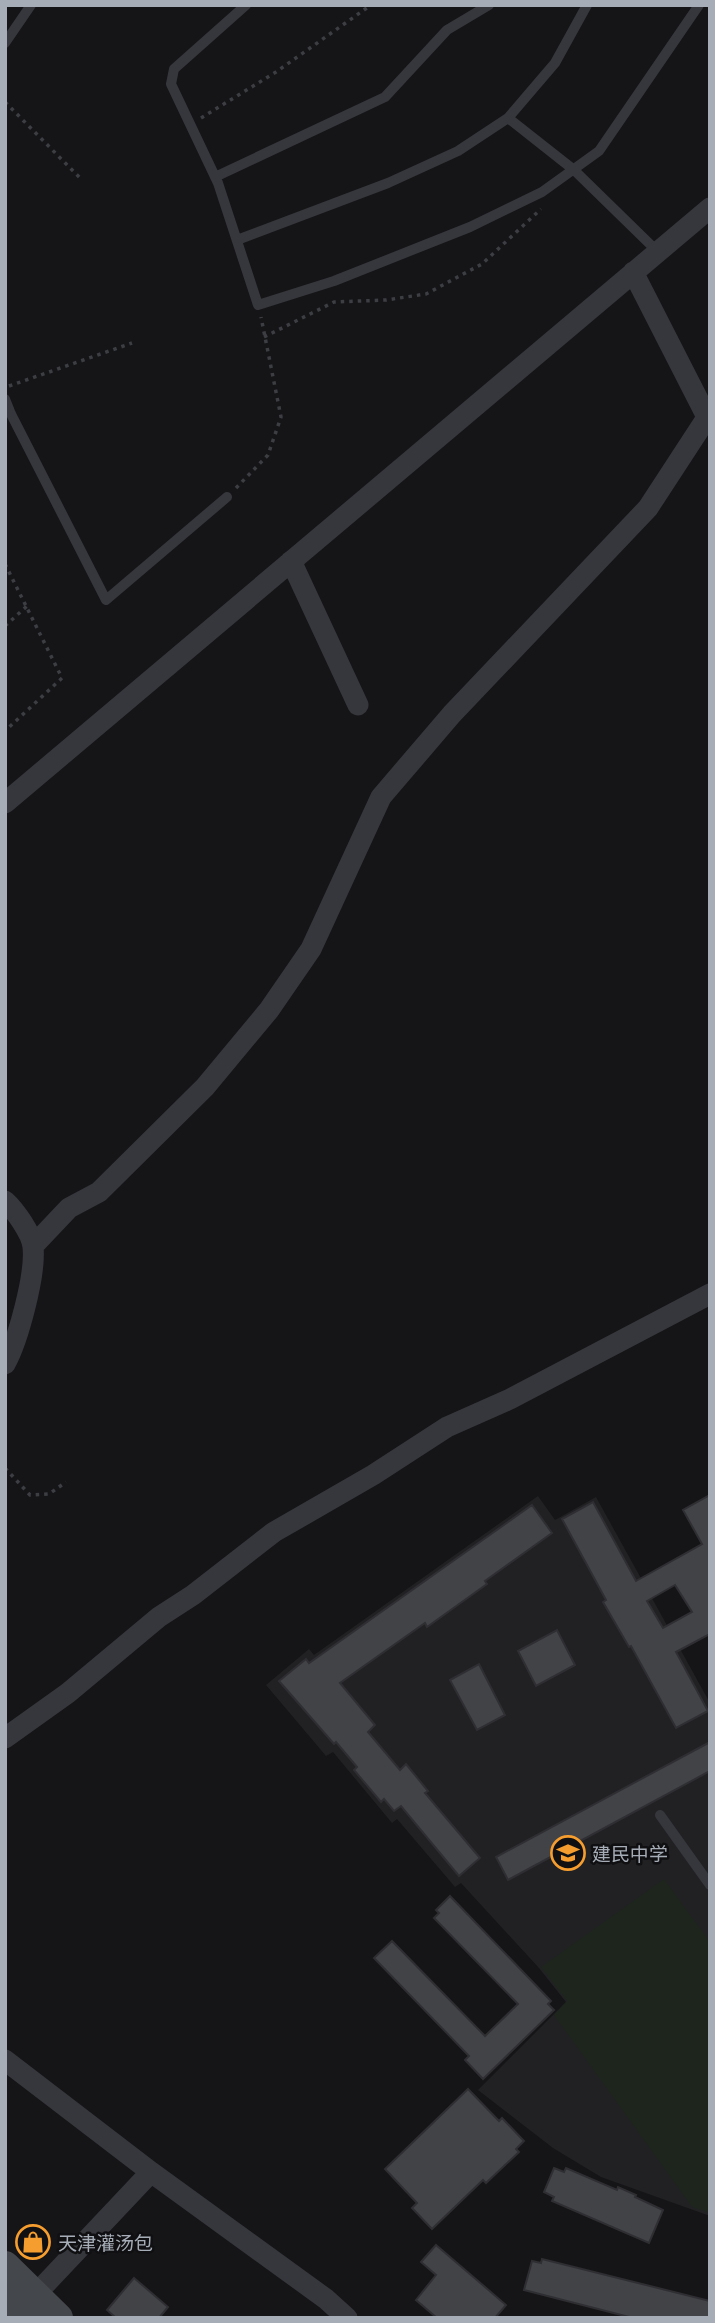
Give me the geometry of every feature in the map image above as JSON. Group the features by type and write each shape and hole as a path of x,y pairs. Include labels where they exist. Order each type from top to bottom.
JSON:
{"main road":[{"path":"5,2266 28,2307"},
{"path":"5,2303 28,2307 58,2318"}],"street":[{"path":"5,803 710,208"},
{"path":"33,1246 69,1208 99,1192 205,1087 269,1010 311,949 381,797 452,713 649,508 709,415 633,272"},
{"path":"291,561 359,705"},
{"path":"5,1201 15,1210 33,1246 26,1304 5,1364"},
{"path":"5,1738 68,1693 159,1617 193,1595 274,1532 373,1475 447,1427 510,1399 710,1294"},
{"path":"5,2060 151,2172 326,2299 347,2318"},
{"path":"28,2307 151,2172"}],"lane":[{"path":"5,43 31,5"},
{"path":"246,5 174,69 171,84 215,177 258,305 334,281 470,227 542,192 599,151 699,5"},
{"path":"215,177 385,97 447,30 489,5"},
{"path":"237,240 388,183 458,151 508,118 555,63 587,5"},
{"path":"508,118 574,170 658,252"},
{"path":"5,399 106,600 227,497"},
{"path":"660,1815 710,1885"}],"path":[{"path":"190,125 275,72 371,5"},
{"path":"5,102 82,180"},
{"path":"264,337 334,302 386,300 426,294 482,264 544,207"},
{"path":"227,497 268,455 281,417 258,305"},
{"path":"5,387 132,343"},
{"path":"5,564 62,678 5,731"},
{"path":"5,626 27,606"},
{"path":"5,1468 30,1495 49,1494 66,1482"}],"shaded area":[{"name":"建民中学","path":"538,1496 555,1520 596,1497 710,1703 710,2216 601,2177 553,2148 478,2090 566,2002 539,1968 461,1883 455,1887 397,1819 392,1823 333,1752 326,1756 266,1685 309,1649 314,1655"},
{"path":"664,1879 710,1942 710,2213 692,2207 554,2015 567,2001 541,1967"}],"building":[{"path":"710,1495 710,1634 676,1652 708,1711 676,1728 631,1646 629,1647 603,1602 606,1600 562,1519 593,1502 636,1581 702,1544 683,1510","holes":["675,1585 692,1612 663,1628 647,1601"]},
{"path":"532,1505 552,1533 427,1627 425,1623 340,1683 375,1725 368,1732 400,1770 406,1764 428,1791 425,1793 480,1858 459,1876 401,1806 394,1811 384,1799 381,1802 354,1770 357,1767 336,1742 334,1744 279,1681 306,1659 309,1663"},
{"path":"557,1630 575,1665 536,1686 518,1651"},
{"path":"479,1664 505,1715 477,1730 450,1680"},
{"path":"710,1742 710,1771 508,1880 496,1857"},
{"path":"450,1896 551,2001 548,2004 554,2010 483,2079 465,2060 469,2056 374,1958 392,1941 485,2036 518,2004 434,1918 439,1913 436,1910"},
{"path":"468,2089 499,2121 502,2118 524,2141 516,2149 519,2152 486,2183 483,2180 432,2229 412,2208 417,2203 385,2169"},
{"path":"554,2168 564,2172 566,2168 617,2190 618,2187 663,2210 649,2243 552,2201 554,2197 544,2192"},
{"path":"436,2245 506,2305 495,2318 437,2318 416,2300 436,2275 421,2262"},
{"path":"542,2259 710,2301 710,2318 633,2318 524,2290 532,2261 541,2263"},
{"path":"134,2278 168,2307 159,2318 116,2318 107,2310"}],"place":[{"name":"建民中学","path":"568,1853"},
{"name":"天津灌汤包","path":"33,2242"}]}
